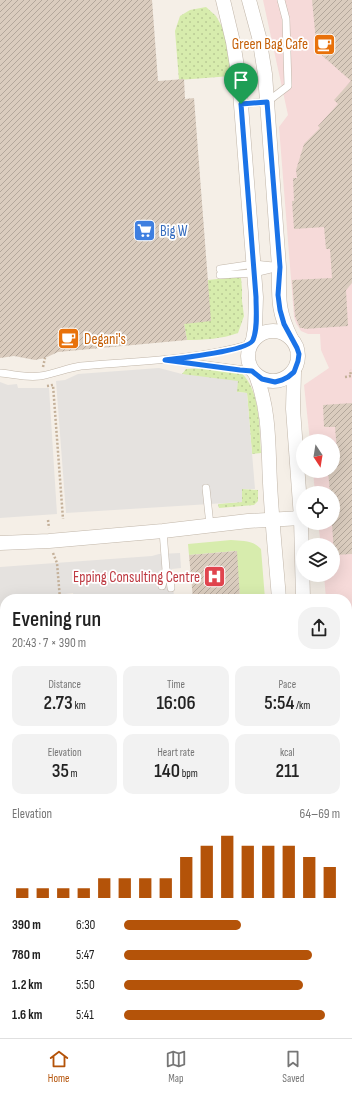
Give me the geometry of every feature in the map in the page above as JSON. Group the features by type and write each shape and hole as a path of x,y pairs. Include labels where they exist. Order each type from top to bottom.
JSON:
{"street":[{"path":"223,0 233,42 239,79 254,268 256,320 252,342 247,357 248,364 262,391 268,424 278,594"},
{"path":"250,0 259,37 265,74 280,267 278,295 280,310 284,324 299,354 294,372 294,410 299,486"},
{"path":"252,342 260,334 268,331 284,333 291,338"},
{"path":"254,373 262,379 275,382 282,380 294,372"},
{"path":"0,544 50,541 163,531 210,525 296,518"},
{"path":"301,530 303,594"}],"lane":[{"path":"241,104 267,102 288,86 286,19 281,0"},
{"path":"220,272 280,267"},
{"path":"0,373 32,377 41,376 78,367 165,360 203,355 227,351 252,342"},
{"path":"165,360 254,373"},
{"path":"206,488 210,525"},
{"path":"163,531 166,570 171,588"},
{"path":"162,586 166,570"}],"path":[{"path":"45,358 41,376 42,386 52,386 63,519"},
{"path":"345,377 351,376 350,370"},
{"path":"51,548 57,563 60,594"}],"shaded area":[{"path":"263,0 352,0 352,594 326,594 325,582 340,582 340,538 320,538 319,530 340,530 340,486 314,486 314,478 340,478 340,434 309,434 304,385 329,368 321,350 320,334 308,334 301,331 294,317 279,127 288,115"},
{"path":"159,368 182,374 238,381 237,392 247,393 255,489 242,489 242,502 66,513 56,381 65,380 78,374"},
{"path":"0,382 8,385 17,384 18,388 49,388 57,514 0,518"},
{"path":"180,553 181,568 172,569 174,594 0,594 0,567 152,556 159,554"}],"green space":[{"path":"206,7 216,16 225,32 231,76 179,80 175,31 180,16 190,10"},
{"path":"236,277 241,278 244,316 238,333 213,339 187,340 184,324 208,280"},
{"path":"224,367 238,370 246,378 251,387 258,409 261,453 252,454 247,393 237,392 182,374 186,369"},
{"path":"242,489 258,490 258,501 254,505 219,508 218,504 242,502"},
{"path":"231,540 251,542 258,546 261,549 265,594 240,594 236,551 189,555 188,544"}],"building":[{"path":"0,0 152,0 158,81 184,79 185,99 194,98 211,321 184,324 187,340 58,352 45,358 35,360 14,356 0,358"},
{"path":"312,0 352,0 352,283 346,290 348,326 304,329 300,328 295,316 292,280 332,278 330,249 326,249 324,227 294,229 292,201 294,201 293,178 297,178 296,170 304,144 320,128 318,126 338,104 334,100 351,81 317,51"},
{"path":"352,403 352,554 340,555 340,538 333,538 332,530 340,530 340,486 329,486 329,478 340,478 340,434 336,434 335,427 324,427 323,405"},
{"name":"Epping Consulting Centre","path":"237,551 240,594 193,594 189,555"}],"place":[{"name":"Green Bag Cafe","path":"324,44"},
{"name":"Big W","path":"144,231"},
{"name":"Degani's","path":"69,339"},
{"name":"Epping Consulting Centre","path":"215,577"}],"route":[{"path":"267,102 280,267 278,295 284,324 294,341 299,354 294,372 288,377 275,382 262,379 252,371 165,360 227,351 251,344 253,340 256,297 241,104 267,102"}]}
